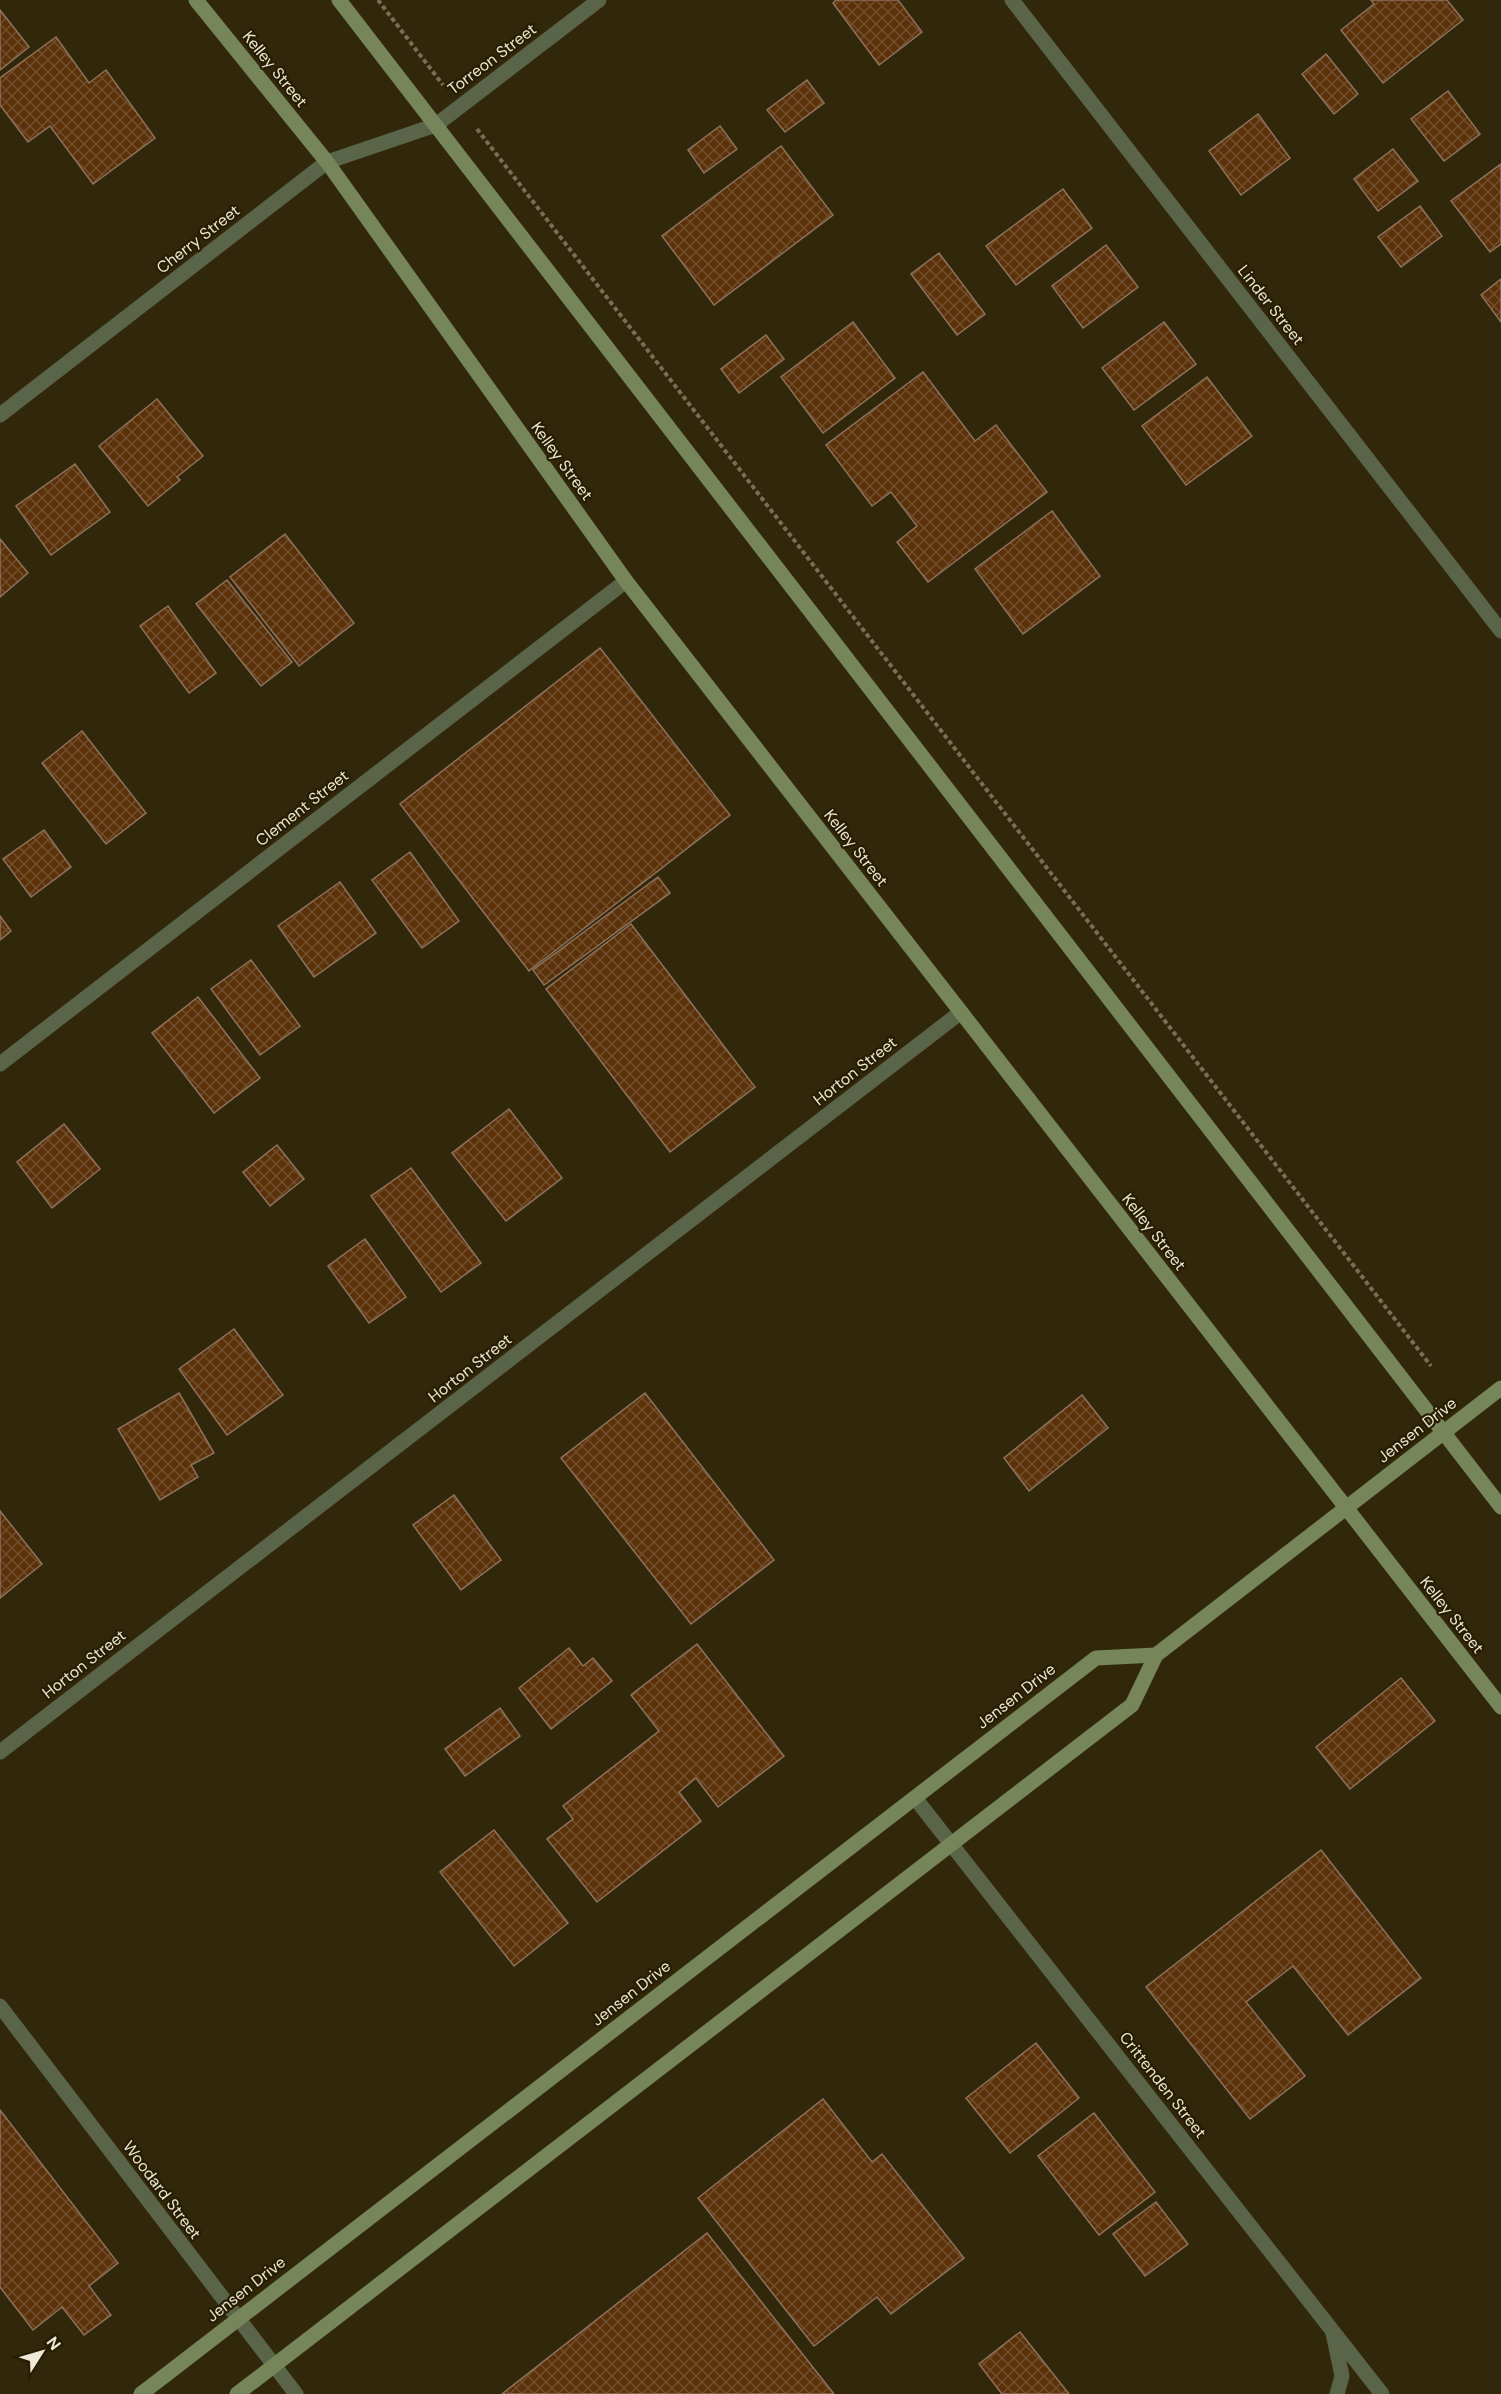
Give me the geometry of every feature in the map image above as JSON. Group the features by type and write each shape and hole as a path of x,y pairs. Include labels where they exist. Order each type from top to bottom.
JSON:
{"main road":[{"name":"Kelley Street","path":"196,0 327,162 626,581 1501,1707"},
{"path":"339,0 1501,1507"},
{"name":"Jensen Drive","path":"237,2394 1132,1705 1156,1655 1501,1388"},
{"name":"Jensen Drive","path":"141,2394 1096,1658 1156,1655"}],"street":[{"name":"Torreon Street","path":"436,125 599,0"},
{"name":"Linder Street","path":"1012,0 1501,632"},
{"name":"Cherry Street","path":"0,415 327,162 436,125"},
{"name":"Clement Street","path":"0,1064 626,581"},
{"name":"Horton Street","path":"0,1752 961,1012"},
{"name":"Crittenden Street","path":"915,1798 1382,2394"},
{"name":"Woodard Street","path":"0,2006 296,2394"},
{"path":"1333,2330 1342,2376 1336,2394"}],"path":[{"path":"378,0 427,63"},
{"path":"489,144 1416,1347"}],"building":[{"path":"836,0 898,0 922,32 879,65 833,3"},
{"path":"1371,0 1447,0 1463,20 1383,83 1341,30 1374,4"},
{"path":"0,10 29,47 0,70"},
{"path":"56,37 89,83 106,70 155,138 93,184 50,126 28,142 0,105 0,78"},
{"path":"1326,54 1358,94 1334,114 1302,74"},
{"path":"807,80 824,103 785,132 767,110"},
{"path":"1448,91 1480,134 1444,161 1411,119"},
{"path":"1258,114 1290,158 1241,195 1209,151"},
{"path":"720,126 737,149 704,173 688,150"},
{"path":"781,146 833,215 714,305 662,236"},
{"path":"1393,149 1418,181 1378,211 1354,179"},
{"path":"1501,164 1501,244 1490,252 1451,201"},
{"path":"1063,189 1092,228 1016,285 986,246"},
{"path":"1420,206 1442,236 1401,267 1378,237"},
{"path":"1106,245 1138,287 1083,328 1052,286"},
{"path":"939,253 985,314 957,335 911,274"},
{"path":"1501,279 1501,322 1481,295"},
{"path":"853,322 895,378 823,433 781,377"},
{"path":"1164,322 1196,364 1134,410 1102,368"},
{"path":"766,335 784,359 739,393 721,369"},
{"path":"923,372 975,441 996,425 1047,492 928,582 897,542 917,526 891,492 872,506 826,445"},
{"path":"1207,377 1252,436 1186,485 1142,426"},
{"path":"157,399 203,456 177,477 180,480 148,506 99,446"},
{"path":"75,464 110,512 51,555 16,506"},
{"path":"1052,511 1100,576 1023,634 975,569"},
{"path":"285,534 354,623 299,666 230,577"},
{"path":"0,539 28,573 0,597"},
{"path":"227,580 292,662 261,686 196,604"},
{"path":"168,606 216,673 189,693 140,626"},
{"path":"600,648 730,815 529,971 400,804"},
{"path":"82,731 146,813 106,844 42,763"},
{"path":"44,830 71,867 31,897 3,859"},
{"path":"410,852 459,921 422,948 372,880"},
{"path":"658,877 670,893 544,985 533,970"},
{"path":"340,882 376,933 314,977 278,926"},
{"path":"0,916 11,931 0,940"},
{"path":"631,924 755,1087 670,1152 546,989"},
{"path":"251,960 300,1026 260,1055 211,989"},
{"path":"198,997 260,1078 214,1113 152,1033"},
{"path":"509,1109 562,1178 506,1221 452,1153"},
{"path":"64,1124 100,1169 52,1208 17,1162"},
{"path":"277,1145 304,1179 270,1206 243,1172"},
{"path":"411,1168 481,1263 441,1292 371,1196"},
{"path":"365,1239 406,1297 369,1323 328,1266"},
{"path":"234,1329 283,1395 227,1435 179,1369"},
{"path":"179,1393 214,1453 191,1465 198,1477 160,1500 118,1429"},
{"path":"645,1393 774,1560 691,1624 561,1458"},
{"path":"1082,1395 1108,1428 1029,1491 1004,1458"},
{"path":"454,1495 501,1560 461,1590 413,1525"},
{"path":"0,1511 42,1564 0,1598"},
{"path":"697,1644 784,1756 718,1807 696,1778 679,1792 701,1821 597,1902 547,1839 573,1819 563,1806 659,1731 631,1695"},
{"path":"569,1648 583,1666 593,1658 612,1681 551,1729 519,1688"},
{"path":"1401,1678 1435,1721 1350,1789 1316,1747"},
{"path":"500,1708 520,1736 465,1776 445,1749"},
{"path":"494,1830 568,1923 514,1966 440,1872"},
{"path":"1321,1850 1421,1978 1348,2035 1293,1966 1246,2002 1305,2076 1250,2119 1146,1987"},
{"path":"1036,2043 1079,2098 1010,2153 966,2098"},
{"path":"823,2099 872,2162 882,2154 964,2258 891,2314 877,2297 814,2346 698,2198"},
{"path":"0,2110 118,2263 89,2286 111,2315 84,2335 62,2307 33,2330 0,2287"},
{"path":"1094,2113 1155,2192 1099,2235 1038,2156"},
{"path":"1156,2202 1188,2244 1145,2276 1113,2234"},
{"path":"707,2233 834,2394 502,2394"},
{"path":"1020,2332 1069,2394 1002,2394 979,2364"}]}
